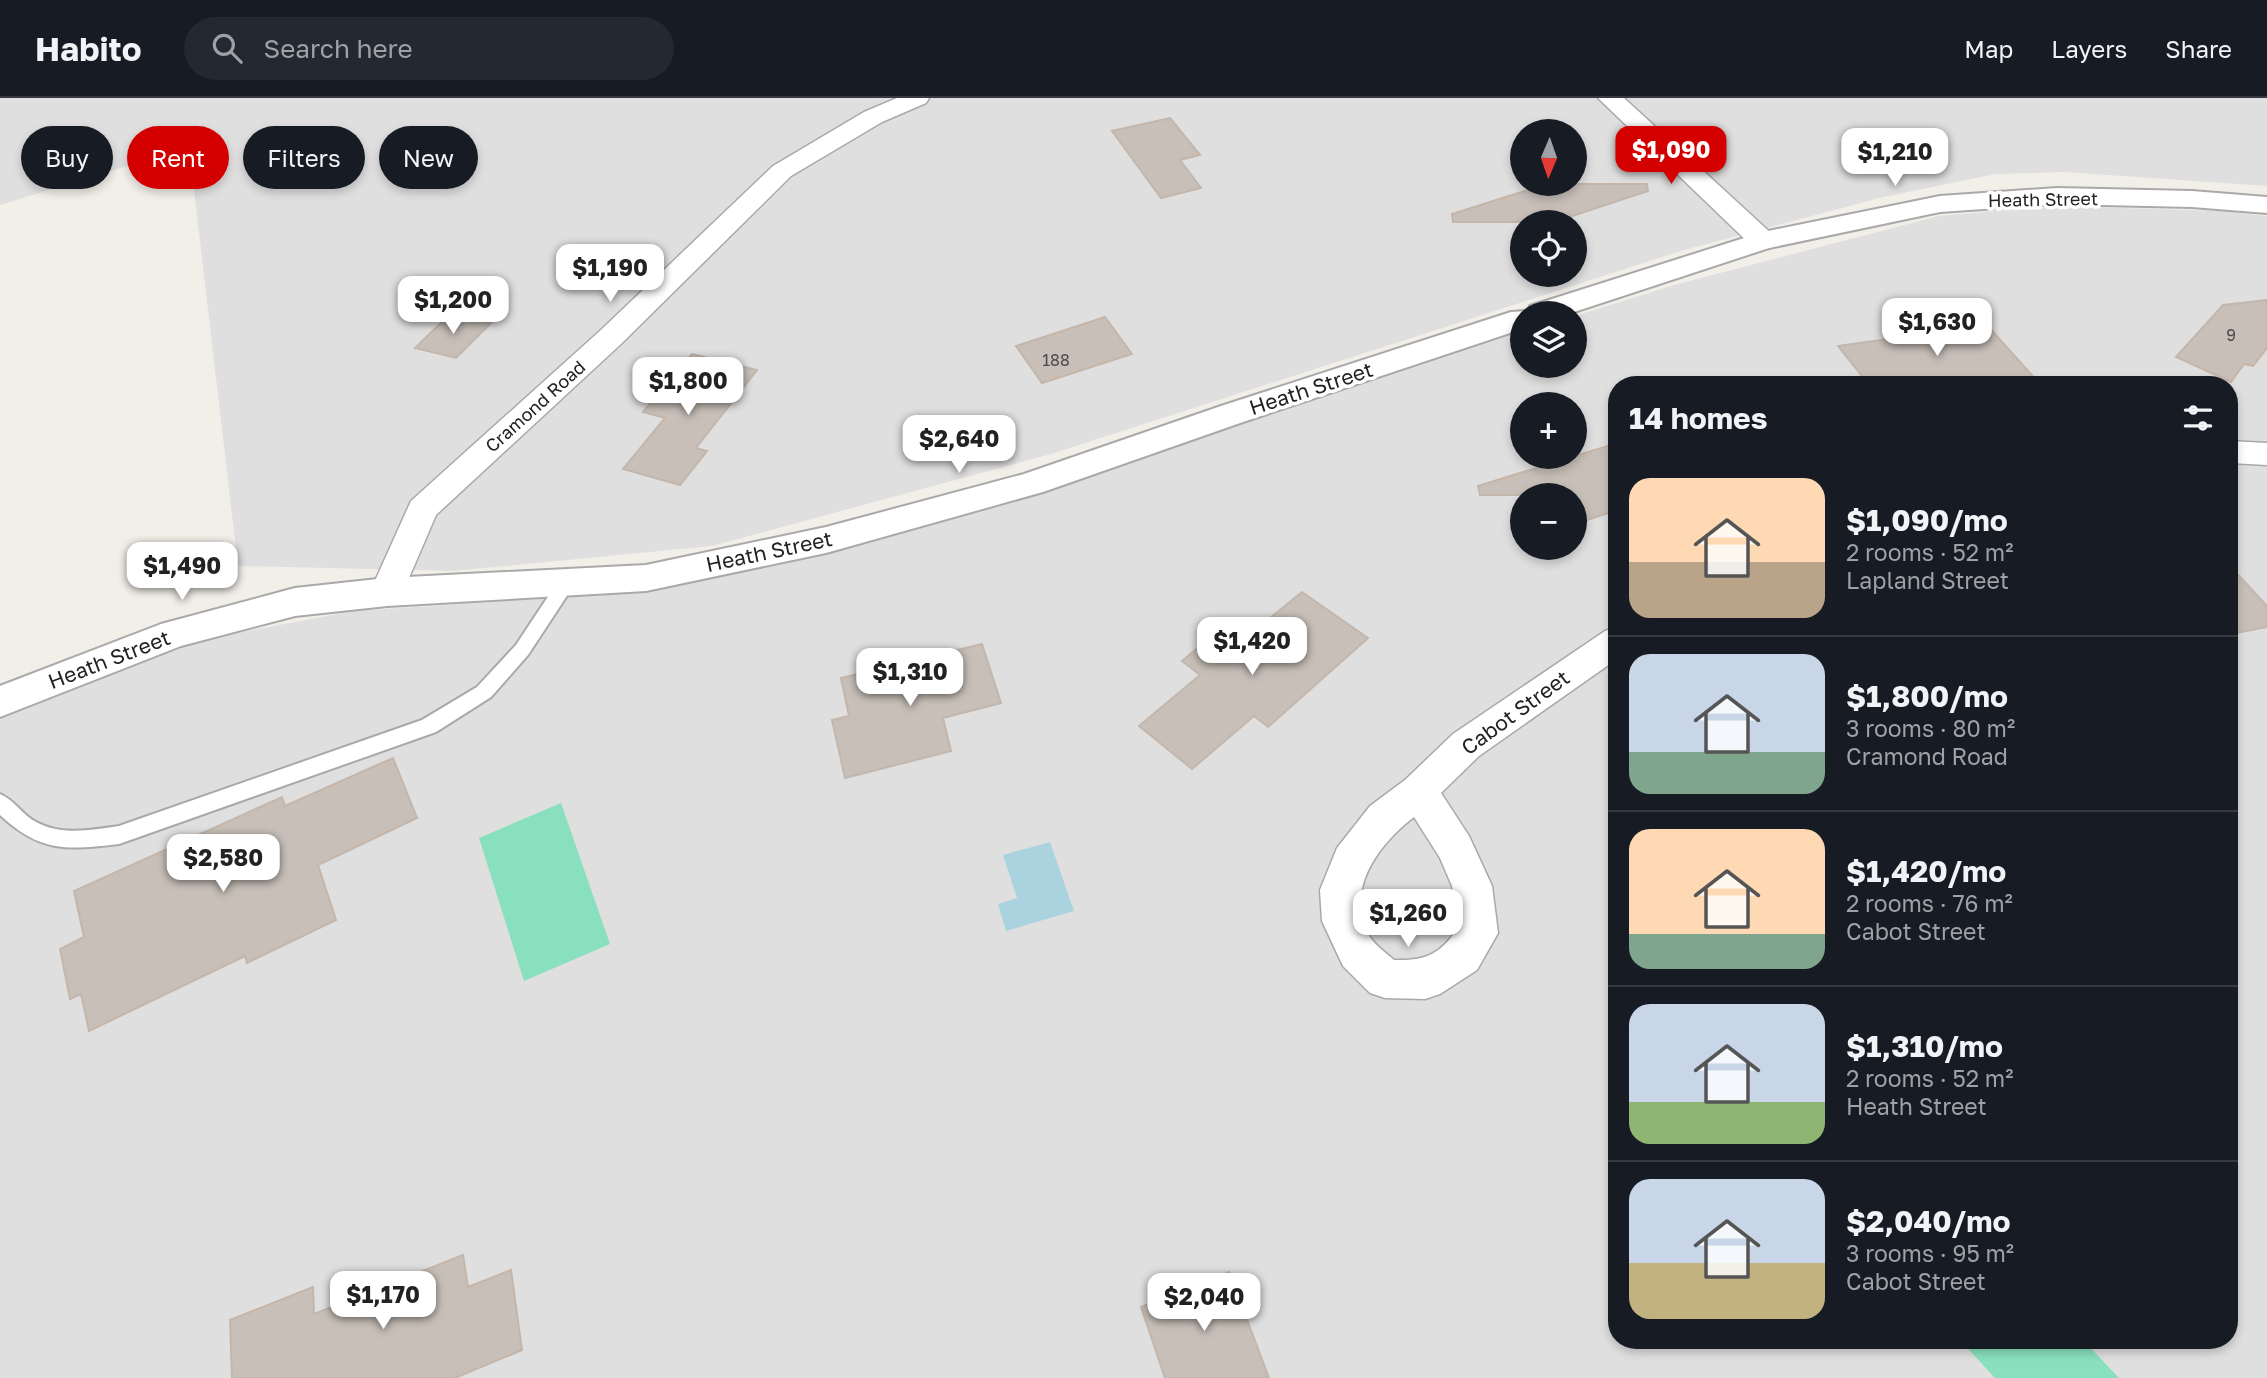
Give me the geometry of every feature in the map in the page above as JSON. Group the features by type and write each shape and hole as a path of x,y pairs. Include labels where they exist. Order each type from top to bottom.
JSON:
{"street":[{"name":"Cramond Road","path":"387,592 422,509 612,336 782,171 873,117 917,98"},
{"path":"1610,98 1763,241"},
{"name":"Heath Street","path":"1578,301 1763,241 1940,204 2057,196 2178,199 2267,205"},
{"name":"Heath Street","path":"0,702 174,634 295,602 387,592 646,578 826,540 1031,484 1232,414 1510,323"},
{"path":"2238,452 2267,454"},
{"name":"Cabot Street","path":"1418,791 1455,848 1472,886 1478,933 1462,957 1425,980 1385,979 1357,953 1342,921 1340,890 1350,860 1384,818 1418,791 1466,745 1608,647"}],"lane":[{"path":"0,803 29,829 71,841 119,835 429,726 484,692 522,650 567,582"}],"shaded area":[{"path":"0,98 2267,98 2267,186 2064,172 1996,174 1879,198 1684,250 1587,281 1587,210 1510,210 1510,287 1569,287 1526,301 1510,301 1510,306 1051,454 712,546 453,571 238,566 194,189 229,189 229,126 127,126 127,166 113,170 113,126 21,126 21,189 52,189 0,205"},
{"path":"2054,206 2220,211 2267,216 2267,1378 0,1378 0,715 70,685 215,637 353,611 604,595 801,557 1510,336 1510,378 1587,378 1587,312 1674,285 1939,216"}],"green space":[{"path":"561,803 610,944 524,981 479,838"},
{"path":"1968,1349 2092,1349 2119,1378 1995,1378"}],"water":[{"path":"1050,842 1074,911 1006,931 998,904 1017,898 1003,855"}],"building":[{"path":"1170,118 1200,155 1180,160 1201,188 1161,198 1112,131"},
{"path":"1587,184 1647,184 1648,191 1587,211 1510,210 1510,222 1453,222 1452,214 1510,196 1587,196"},
{"path":"2267,300 2267,348 2253,366 2244,364 2235,376 2218,376 2176,357 2223,305"},
{"path":"451,313 491,323 456,358 415,348"},
{"path":"1105,317 1132,354 1042,383 1016,346"},
{"path":"1986,324 2033,376 1862,376 1838,346 1888,339 1897,331 1913,327 1943,331"},
{"path":"692,354 757,370 696,448 707,451 680,485 623,469 665,418 643,412"},
{"path":"1608,446 1608,513 1587,520 1587,483 1510,483 1510,495 1480,495 1478,486 1533,469 1587,469 1587,452"},
{"path":"2238,575 2267,606 2267,627 2238,632"},
{"path":"1302,592 1368,638 1268,727 1254,716 1192,769 1139,726 1200,675 1182,661 1230,621 1249,635"},
{"path":"982,644 1001,703 943,718 951,751 845,778 832,720 849,716 841,678"},
{"path":"393,758 417,818 318,865 336,920 247,963 245,956 89,1031 81,994 70,999 60,949 84,937 74,891 282,797 285,806"},
{"path":"463,1255 468,1287 511,1270 522,1350 455,1378 232,1378 230,1320 313,1287 314,1314"},
{"path":"1229,1272 1269,1378 1165,1378 1141,1307"}]}
